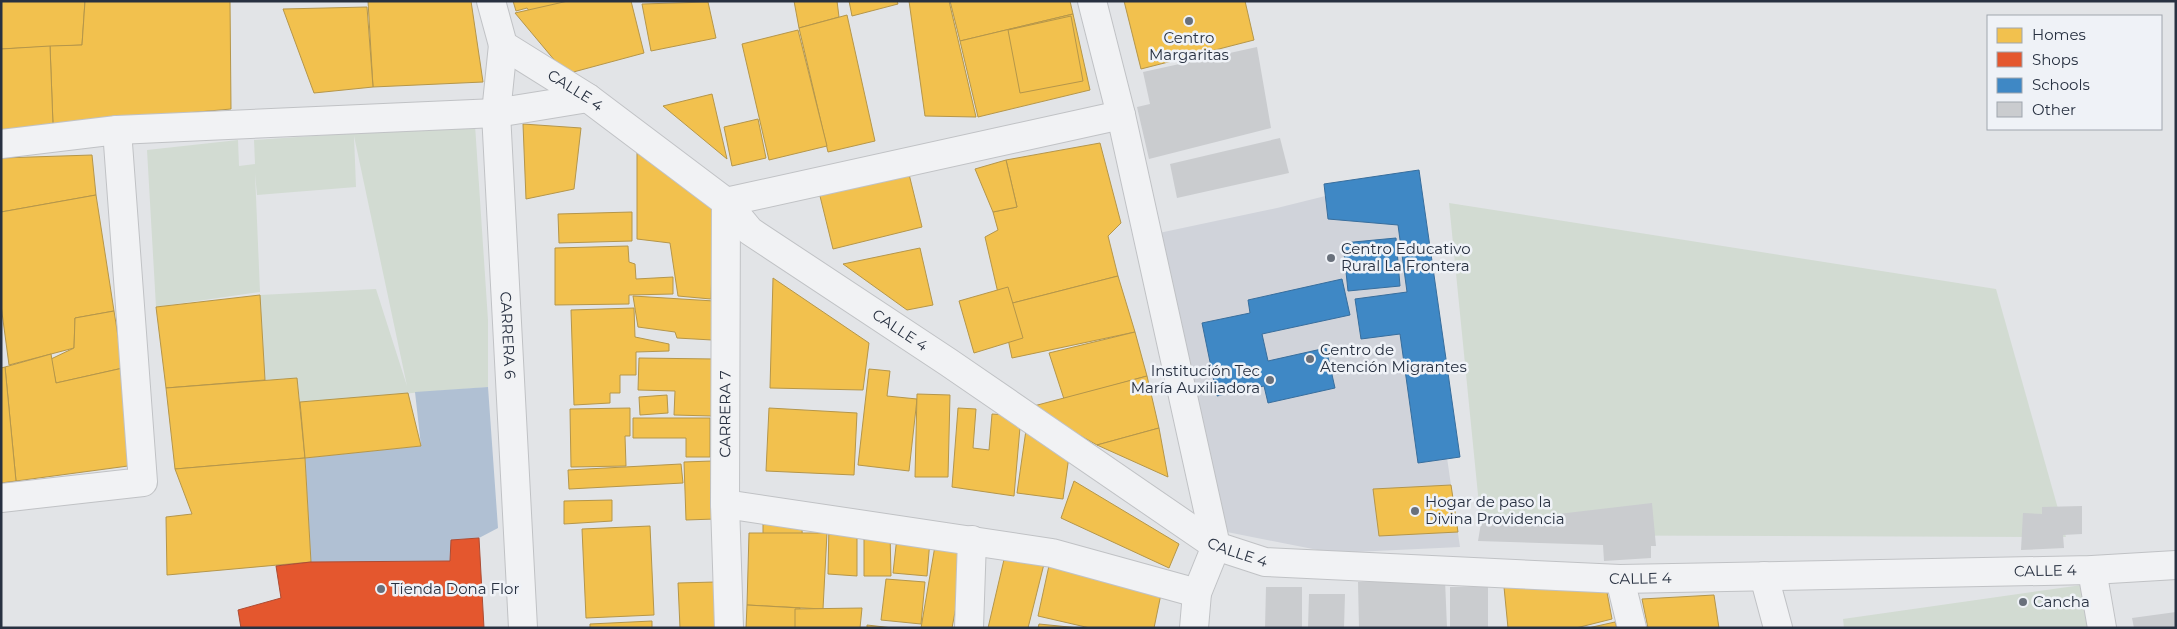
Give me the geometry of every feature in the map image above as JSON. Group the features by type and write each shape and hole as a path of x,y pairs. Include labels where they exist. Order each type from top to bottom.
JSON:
{"street":[{"path":"491,1 503,45"},
{"path":"1092,1 1121,116 1216,546 1197,593 1194,628"},
{"name":"CALLE 4","path":"503,45 588,98 726,202 750,231 948,362 1216,546 1265,562 1620,579 2092,570 2176,565"},
{"name":"CARRERA 6","path":"503,45 496,113 523,628"},
{"path":"1,144 117,130 496,113 588,98"},
{"path":"726,202 1121,116"},
{"path":"1,498 143,482 117,130"},
{"name":"CARRERA 7","path":"726,202 725,504 729,628"},
{"path":"725,504 1052,553 1197,593"},
{"path":"968,628 972,540"},
{"path":"2092,570 2102,628"},
{"path":"1764,576 1778,628"},
{"path":"1620,579 1632,628"}],"shaded area":[{"path":"475,125 488,320 488,387 300,402 297,378 265,380 260,295 376,289 407,386 354,136 356,187 257,195 255,173 260,292 156,307 147,150 238,140 239,166 255,164 254,140"},
{"name":"Centro de Atención Migrantes","path":"1406,176 1460,547 1333,553 1227,532 1159,233 1277,208"},
{"path":"1449,203 1996,289 2066,537 1482,535"},
{"name":"Cancha","path":"2082,585 2088,628 1844,628 1843,619"}],"water":[{"path":"488,387 498,528 479,538 452,540 450,561 311,562 305,458 421,446 415,392"}],"building: Homes":[{"path":"1,1 85,1 82,45 1,49"},
{"path":"85,1 230,1 231,109 53,125 50,46 82,45"},
{"path":"368,1 471,1 483,82 373,87"},
{"path":"513,1 626,1 639,52 572,69 527,8 516,11"},
{"path":"568,1 631,1 644,53 566,74 515,13"},
{"path":"794,1 837,1 839,17 799,28"},
{"path":"849,1 897,1 898,4 852,16"},
{"path":"909,1 949,1 976,117 925,116"},
{"path":"950,1 1070,1 1073,14 960,41"},
{"name":"Centro Margaritas","path":"1124,1 1245,1 1254,40 1141,69"},
{"path":"708,2 716,38 651,51 642,4"},
{"path":"367,7 373,87 314,93 283,9"},
{"path":"1073,14 1090,90 978,117 960,41"},
{"path":"847,15 875,141 828,152 799,28"},
{"path":"1071,16 1083,81 1020,93 1008,30"},
{"path":"798,30 827,146 769,160 742,44"},
{"path":"50,46 53,125 1,130 1,49"},
{"path":"712,94 727,159 663,106"},
{"path":"758,119 766,158 732,166 724,127"},
{"path":"523,124 581,128 574,189 526,199"},
{"path":"1100,143 1121,223 1108,236 1118,276 1001,306 985,237 998,230 993,212 1017,207 1006,160"},
{"path":"637,153 714,208 711,299 678,296 670,243 637,239"},
{"path":"92,155 96,195 1,212 1,158"},
{"path":"1006,160 1017,207 993,212 975,169"},
{"path":"908,170 922,227 833,249 819,192"},
{"path":"96,195 114,311 75,318 74,348 9,365 1,305 1,212"},
{"path":"632,212 632,241 559,243 558,214"},
{"path":"628,246 629,262 635,264 636,279 673,277 673,294 629,295 629,304 555,305 555,248"},
{"path":"920,248 933,305 907,310 843,264"},
{"path":"1118,276 1135,332 1012,358 1001,306"},
{"path":"773,278 869,343 863,390 770,388"},
{"path":"1008,287 1023,338 974,353 959,301"},
{"path":"260,295 265,380 166,388 156,307"},
{"path":"633,296 714,301 712,340 677,338 675,332 638,327"},
{"path":"634,308 635,337 669,344 669,351 636,352 636,375 620,375 620,393 610,393 610,403 574,405 571,310"},
{"path":"114,311 123,368 56,383 51,359 74,348 75,318"},
{"path":"1135,332 1147,376 1064,399 1049,353"},
{"path":"51,354 56,383 123,368 128,466 16,481 5,367"},
{"path":"639,358 714,359 712,416 674,415 675,391 638,390"},
{"path":"5,367 16,481 1,483 1,368"},
{"path":"869,369 890,371 887,396 917,399 909,471 858,465"},
{"path":"1147,376 1159,428 1097,445 1030,407"},
{"path":"297,378 305,458 175,469 166,388"},
{"path":"408,393 421,446 305,458 300,402"},
{"path":"917,394 950,395 948,477 915,477"},
{"path":"667,395 668,413 640,415 639,397"},
{"path":"630,408 630,436 625,436 626,466 571,467 570,409"},
{"path":"769,408 857,413 854,475 766,471"},
{"path":"958,408 976,409 973,448 989,450 992,414 1021,416 1014,496 952,487"},
{"path":"633,418 710,418 710,457 686,457 686,438 633,438"},
{"path":"1027,423 1070,449 1063,499 1017,493"},
{"path":"1159,428 1168,477 1097,445"},
{"path":"305,458 311,562 167,575 166,517 192,514 175,469"},
{"path":"712,461 715,519 686,520 684,462"},
{"path":"681,464 683,483 569,489 568,470"},
{"path":"1074,481 1179,544 1169,568 1061,518"},
{"name":"Hogar de paso la Divina Providencia","path":"1451,485 1458,532 1379,536 1373,489"},
{"path":"612,500 612,521 564,524 564,501"},
{"path":"763,521 802,525 803,589 763,592"},
{"path":"829,524 857,527 857,576 828,574"},
{"path":"650,526 654,615 586,618 582,529"},
{"path":"864,528 890,532 891,576 864,576"},
{"path":"749,533 827,533 823,609 747,605"},
{"path":"897,537 930,540 927,576 893,573"},
{"path":"936,540 968,543 952,628 921,628"},
{"path":"1006,551 1045,560 1028,628 988,628"},
{"path":"1050,561 1161,594 1154,628 1090,628 1038,616"},
{"path":"886,579 925,582 921,624 881,620"},
{"path":"715,582 717,628 680,628 678,583"},
{"path":"1504,587 1606,587 1612,619 1576,628 1508,628"},
{"path":"1714,595 1719,628 1648,628 1642,599"},
{"path":"747,605 800,608 798,628 746,628"},
{"path":"862,608 860,628 795,628 795,609"},
{"path":"652,621 652,628 590,628 590,624"},
{"path":"1615,622 1617,628 1588,628"},
{"path":"1039,624 1079,628 1038,628"},
{"path":"867,625 893,628 867,628"}],"building: Shops":[{"name":"Tienda Dona Flor","path":"479,538 484,628 241,628 238,610 281,598 276,566 311,562 450,561 451,540"}],"building: Schools":[{"path":"1419,170 1460,457 1418,463 1400,334 1361,339 1355,299 1407,292 1398,225 1328,219 1324,184"},
{"path":"1396,238 1400,286 1348,291 1343,243"},
{"path":"1342,279 1350,315 1262,334 1268,361 1326,348 1335,388 1268,403 1264,386 1217,396 1202,323 1250,313 1248,300"}],"building: Other":[{"path":"1257,47 1271,128 1149,159 1137,107 1150,104 1143,72"},
{"path":"1280,138 1289,173 1177,198 1170,164"},
{"path":"1652,503 1656,546 1651,546 1651,558 1604,561 1603,545 1478,541 1481,523"},
{"path":"2082,506 2082,534 2063,535 2064,548 2021,550 2023,513 2042,514 2042,507"},
{"path":"1445,580 1447,628 1359,628 1358,582"},
{"path":"1488,586 1488,628 1450,628 1450,587"},
{"path":"1266,587 1302,587 1302,628 1265,628"},
{"path":"1309,594 1345,594 1344,628 1308,628"},
{"path":"2176,612 2176,628 2134,628 2132,618"}],"place":[{"name":"Centro Margaritas","path":"1189,21"},
{"name":"Centro Educativo Rural La Frontera","path":"1331,258"},
{"name":"Centro de Atención Migrantes","path":"1310,359"},
{"name":"Institución Tec María Auxiliadora","path":"1270,380"},
{"name":"Hogar de paso la Divina Providencia","path":"1415,511"},
{"name":"Tienda Dona Flor","path":"381,589"},
{"name":"Cancha","path":"2023,602"}]}
